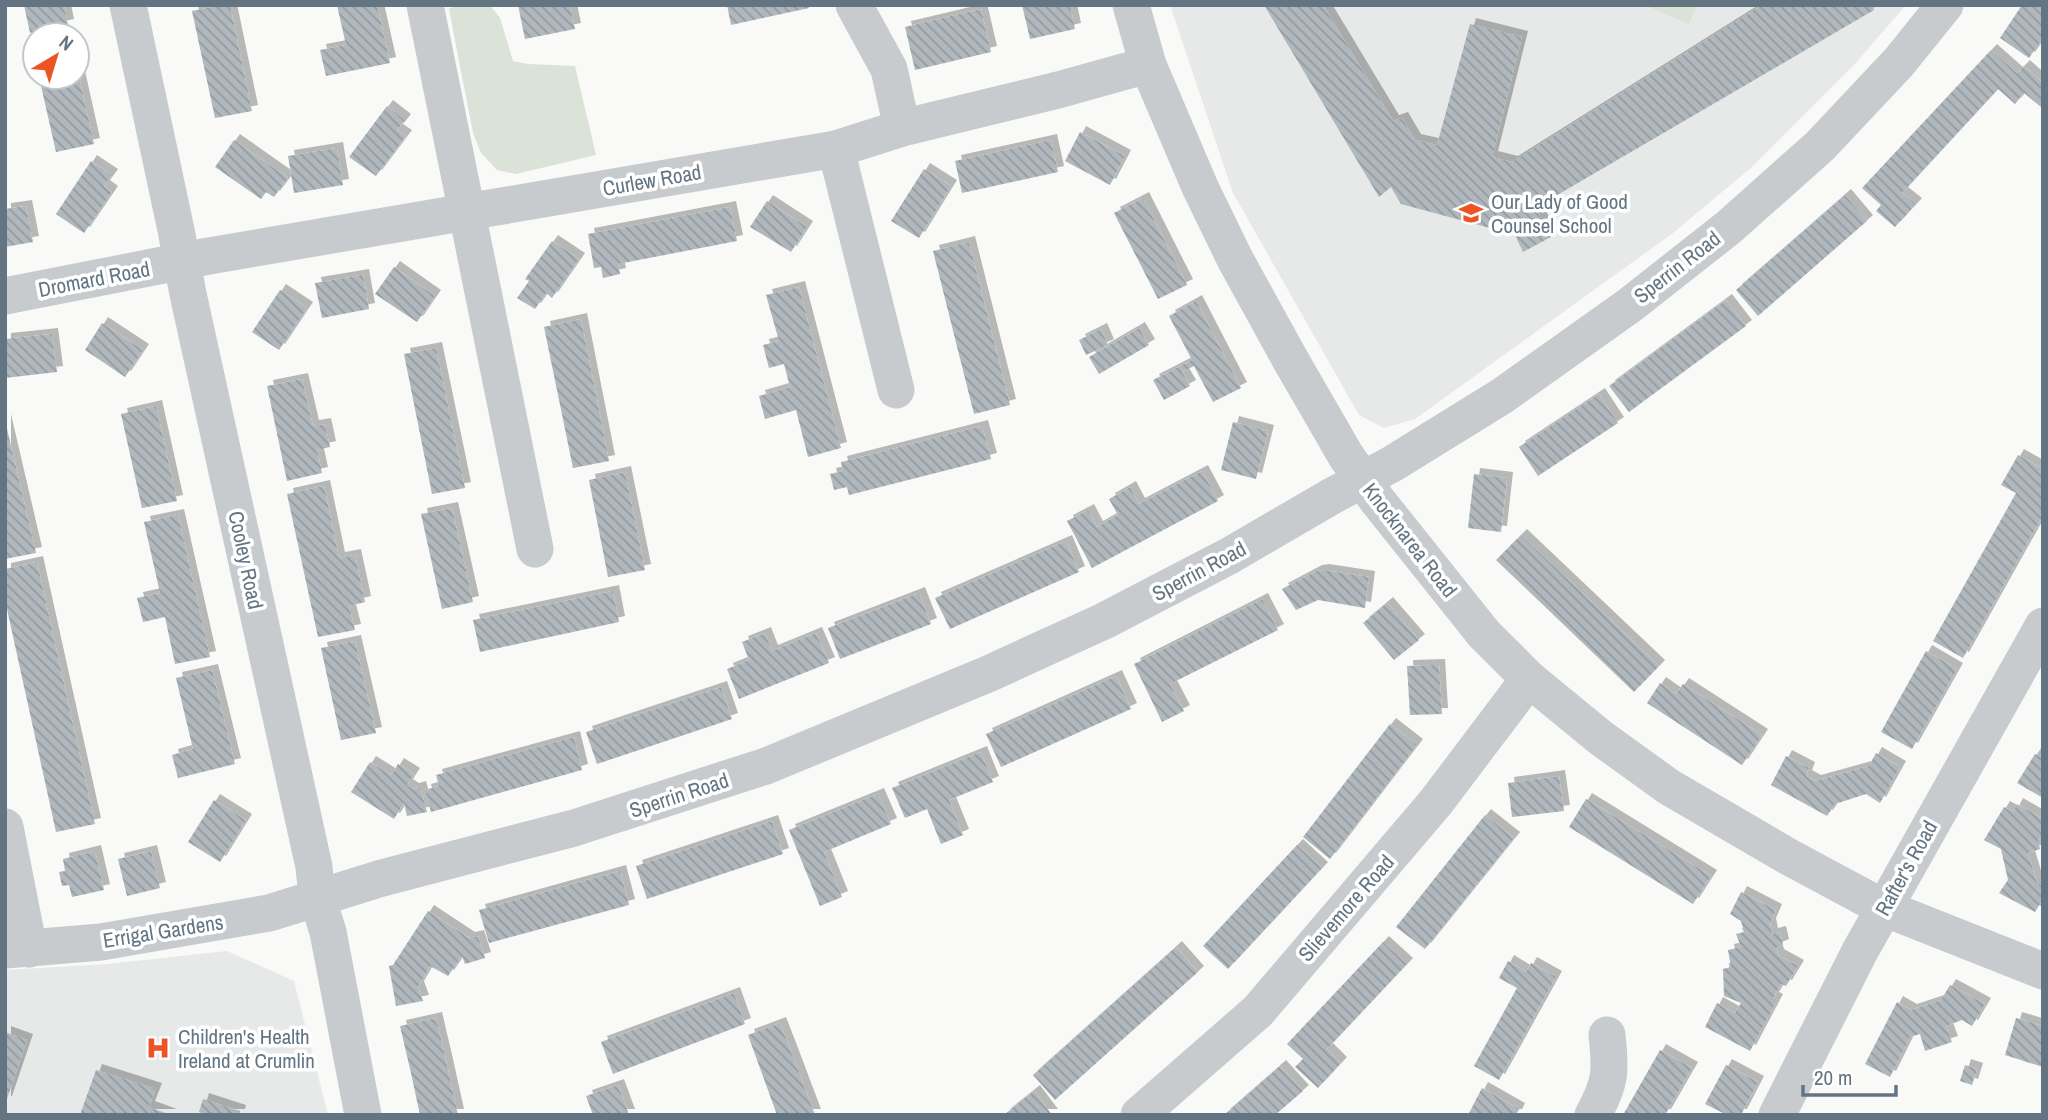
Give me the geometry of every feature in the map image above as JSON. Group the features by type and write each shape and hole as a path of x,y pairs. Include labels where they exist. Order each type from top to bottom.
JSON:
{"street":[{"name":"Cooley Road","path":"128,5 187,294 314,867 317,897 328,932 363,1115"},
{"path":"425,5 535,549"},
{"path":"854,5 889,69 902,128"},
{"name":"Knocknarea Road","path":"1131,5 1148,65 1200,187 1235,259 1346,456 1484,634 1529,679 1601,738 1669,787 1789,857 1884,908 2043,971"},
{"name":"Sperrin Road","path":"317,897 382,877 574,828 766,766 988,674 1104,621 1229,556 1392,464 1502,396 1630,305 1729,227 1820,146 1899,62 1945,5"},
{"name":"Curlew Road","path":"182,261 836,149 902,128 1148,65"},
{"path":"836,149 896,390"},
{"name":"Dromard Road","path":"5,296 182,261"},
{"name":"Rafter's Road","path":"1784,1113 1860,951 2043,626"},
{"name":"Slievemore Road","path":"1139,1115 1258,1011 1436,802 1529,679"},
{"path":"5,827 17,950"},
{"name":"Errigal Gardens","path":"17,950 101,942 268,913 317,897"},
{"path":"1593,1115 1610,1079 1607,1035"}],"shaded area":[{"path":"457,5 490,5 500,18 513,61 575,66 596,155 516,174 497,170 481,153 473,133 449,9"},
{"name":"Our Lady of Good Counsel School","path":"1170,5 1906,5 1853,66 1753,166 1673,233 1415,419 1384,428 1359,415 1233,193"},
{"path":"1645,5 1697,5 1689,24"},
{"name":"Children's Health Ireland at Crumlin","path":"227,951 294,981 328,1115 5,1115 5,970 108,964"}],"building":[{"path":"24,5 64,5 67,21 27,21"},
{"path":"230,5 252,111 215,118 192,11"},
{"path":"337,5 377,5 390,63 326,76 320,50 346,45"},
{"path":"518,5 570,5 575,29 525,39"},
{"path":"727,5 808,5 809,8 731,25"},
{"path":"1022,5 1070,5 1075,29 1030,39"},
{"path":"1264,5 1323,5 1393,121 1402,118 1415,140 1437,145 1470,24 1522,37 1492,157 1512,162 1762,5 1872,5 1874,10 1535,208 1551,237 1523,252 1509,222 1501,231 1401,204 1391,187 1379,197"},
{"path":"2022,5 2043,5 2043,38 2029,58 2000,38"},
{"path":"981,9 991,52 915,70 905,27"},
{"path":"1991,50 2017,73 2024,66 2043,83 2043,106 2024,93 2015,104 1998,89 1902,193 1916,204 1895,227 1876,211 1881,205 1862,188"},
{"path":"42,91 82,91 94,144 56,152"},
{"path":"387,106 405,120 397,130 406,136 376,176 349,157"},
{"path":"1080,132 1125,156 1110,185 1065,161"},
{"path":"234,140 288,178 274,197 266,192 261,199 215,167"},
{"path":"1051,140 1058,172 962,193 955,161"},
{"path":"337,148 343,185 294,193 288,156"},
{"path":"91,161 112,175 104,186 112,192 84,233 56,214"},
{"path":"924,169 951,186 919,238 891,221"},
{"path":"1845,195 1867,221 1758,316 1736,290"},
{"path":"1143,198 1187,285 1158,299 1114,213"},
{"path":"767,201 807,227 791,252 750,227"},
{"path":"26,206 33,242 5,247 5,209"},
{"path":"730,207 737,241 618,264 620,274 603,278 601,267 594,268 588,234"},
{"path":"552,241 579,259 552,298 546,293 535,309 517,298 529,281 525,279"},
{"path":"969,242 1010,405 974,414 933,251"},
{"path":"394,267 435,296 417,322 375,294"},
{"path":"363,275 369,309 322,318 315,283"},
{"path":"799,287 841,448 808,457 796,410 765,419 759,396 790,387 784,364 769,368 763,345 779,341 766,295"},
{"path":"280,290 307,308 279,350 252,332"},
{"path":"1726,300 1746,326 1629,412 1609,386"},
{"path":"1196,301 1241,388 1213,402 1194,366 1182,372 1190,386 1164,400 1153,380 1192,360 1169,316"},
{"path":"581,319 609,461 573,468 544,327"},
{"path":"102,323 143,350 125,377 85,350"},
{"path":"1139,328 1149,345 1099,374 1089,357"},
{"path":"1101,329 1108,345 1086,355 1079,340"},
{"path":"52,334 57,372 5,378 5,339"},
{"path":"436,348 465,488 432,494 404,354"},
{"path":"302,379 313,426 325,424 330,447 317,450 322,473 287,481 267,386"},
{"path":"1599,394 1618,423 1538,476 1519,447"},
{"path":"156,406 177,501 142,508 121,414"},
{"path":"5,420 36,553 5,559"},
{"path":"1233,422 1268,431 1256,479 1221,470"},
{"path":"982,426 991,459 849,495 847,487 834,490 830,474 843,471 841,462"},
{"path":"2018,455 2043,469 2043,515 1963,658 1933,641 2016,493 2001,485"},
{"path":"1202,471 1218,501 1092,568 1067,521 1088,510 1097,527 1118,515 1109,499 1130,487 1139,504"},
{"path":"625,472 645,570 608,577 589,480"},
{"path":"1474,474 1507,478 1501,532 1468,528"},
{"path":"324,486 339,558 355,555 365,602 349,606 355,630 318,637 287,494"},
{"path":"452,508 473,602 442,609 421,514"},
{"path":"178,515 210,657 175,664 165,617 143,622 137,598 160,593 144,522"},
{"path":"1521,535 1659,666 1634,692 1496,560"},
{"path":"1066,541 1079,572 950,629 935,598"},
{"path":"37,562 95,824 56,832 5,600 5,569"},
{"path":"1323,570 1369,577 1365,608 1318,600 1296,610 1282,589"},
{"path":"613,591 619,622 480,652 473,620"},
{"path":"919,593 931,624 840,659 828,628"},
{"path":"1262,599 1278,630 1170,684 1184,711 1162,722 1134,664"},
{"path":"1387,603 1419,640 1394,660 1363,623"},
{"path":"765,633 772,651 816,633 829,663 739,699 727,669 749,660 742,642"},
{"path":"355,641 376,733 341,740 321,648"},
{"path":"1926,651 1957,669 1912,749 1881,732"},
{"path":"1439,665 1442,714 1410,715 1407,666"},
{"path":"212,670 235,764 178,778 172,755 193,749 176,678"},
{"path":"1116,676 1131,709 1001,767 986,734"},
{"path":"1660,683 1676,694 1683,684 1762,735 1742,765 1647,703"},
{"path":"721,687 732,719 597,764 586,732"},
{"path":"1390,724 1417,745 1330,859 1303,837"},
{"path":"574,737 582,770 431,812 425,790 439,786 436,775"},
{"path":"981,752 993,782 949,800 963,835 941,844 927,809 905,818 892,788"},
{"path":"1876,753 1900,767 1880,803 1866,794 1835,804 1827,816 1771,785 1786,756 1809,768 1806,776 1815,781 1869,766"},
{"path":"2035,754 2043,758 2043,798 2017,783"},
{"path":"370,762 391,775 398,764 414,774 407,785 413,789 420,787 427,812 407,816 404,803 394,819 351,792"},
{"path":"1559,776 1564,811 1512,817 1508,783"},
{"path":"878,794 891,824 824,852 842,897 820,906 789,830"},
{"path":"1586,799 1711,876 1693,904 1569,827"},
{"path":"214,800 246,820 220,862 188,842"},
{"path":"2017,804 2043,819 2043,837 2038,839 2040,849 2028,853 2037,883 2043,886 2043,899 2035,912 1999,893 2008,880 2001,849 1984,840 2004,807 2013,812"},
{"path":"1485,815 1514,838 1425,949 1396,927"},
{"path":"772,821 783,854 647,899 636,866"},
{"path":"1297,845 1322,868 1228,969 1203,946"},
{"path":"95,851 104,890 72,897 69,885 62,886 59,872 65,871 63,859"},
{"path":"151,851 160,888 127,896 118,859"},
{"path":"620,871 629,905 489,943 479,910"},
{"path":"1741,892 1776,910 1770,924 1772,934 1780,932 1783,945 1776,948 1778,955 1798,966 1786,986 1781,984 1773,998 1777,1000 1750,1051 1705,1027 1717,1003 1735,1013 1741,1003 1724,996 1723,969 1731,967 1728,950 1741,947 1736,934 1744,932 1741,921 1730,914"},
{"path":"428,911 469,938 478,936 485,958 465,964 462,956 448,976 430,966 418,987 423,1001 396,1006 389,966 393,965"},
{"path":"1383,942 1407,964 1327,1049 1341,1063 1318,1088 1295,1067 1303,1059 1287,1044"},
{"path":"1176,947 1198,972 1055,1100 1033,1075"},
{"path":"1508,961 1526,972 1531,963 1556,977 1499,1080 1474,1066 1517,988 1499,978"},
{"path":"1950,985 1985,1004 1972,1026 1962,1020 1946,1026 1952,1042 1925,1051 1920,1034 1910,1037 1890,1077 1865,1064 1897,1002 1911,1010 1941,1000"},
{"path":"734,993 745,1024 613,1074 601,1042"},
{"path":"436,1018 458,1115 420,1115 400,1026"},
{"path":"2016,1018 2043,1026 2043,1067 2005,1055"},
{"path":"780,1023 815,1115 777,1115 748,1035"},
{"path":"5,1032 27,1040 6,1102 5,1102"},
{"path":"1660,1050 1692,1068 1665,1115 1623,1115"},
{"path":"1726,1065 1758,1082 1741,1115 1727,1115 1705,1104"},
{"path":"1965,1065 1977,1069 1972,1085 1960,1081"},
{"path":"1280,1066 1303,1091 1275,1115 1224,1115"},
{"path":"96,1070 156,1089 149,1107 171,1115 80,1115"},
{"path":"618,1085 629,1115 593,1115 586,1096"},
{"path":"1482,1088 1519,1109 1516,1115 1468,1115"},
{"path":"1034,1091 1052,1115 1004,1115 1015,1106"},
{"path":"203,1099 240,1111 239,1115 208,1115 199,1112"}],"place":[{"name":"Our Lady of Good Counsel School","path":"1471,213"},
{"name":"Children's Health Ireland at Crumlin","path":"158,1048"}]}
